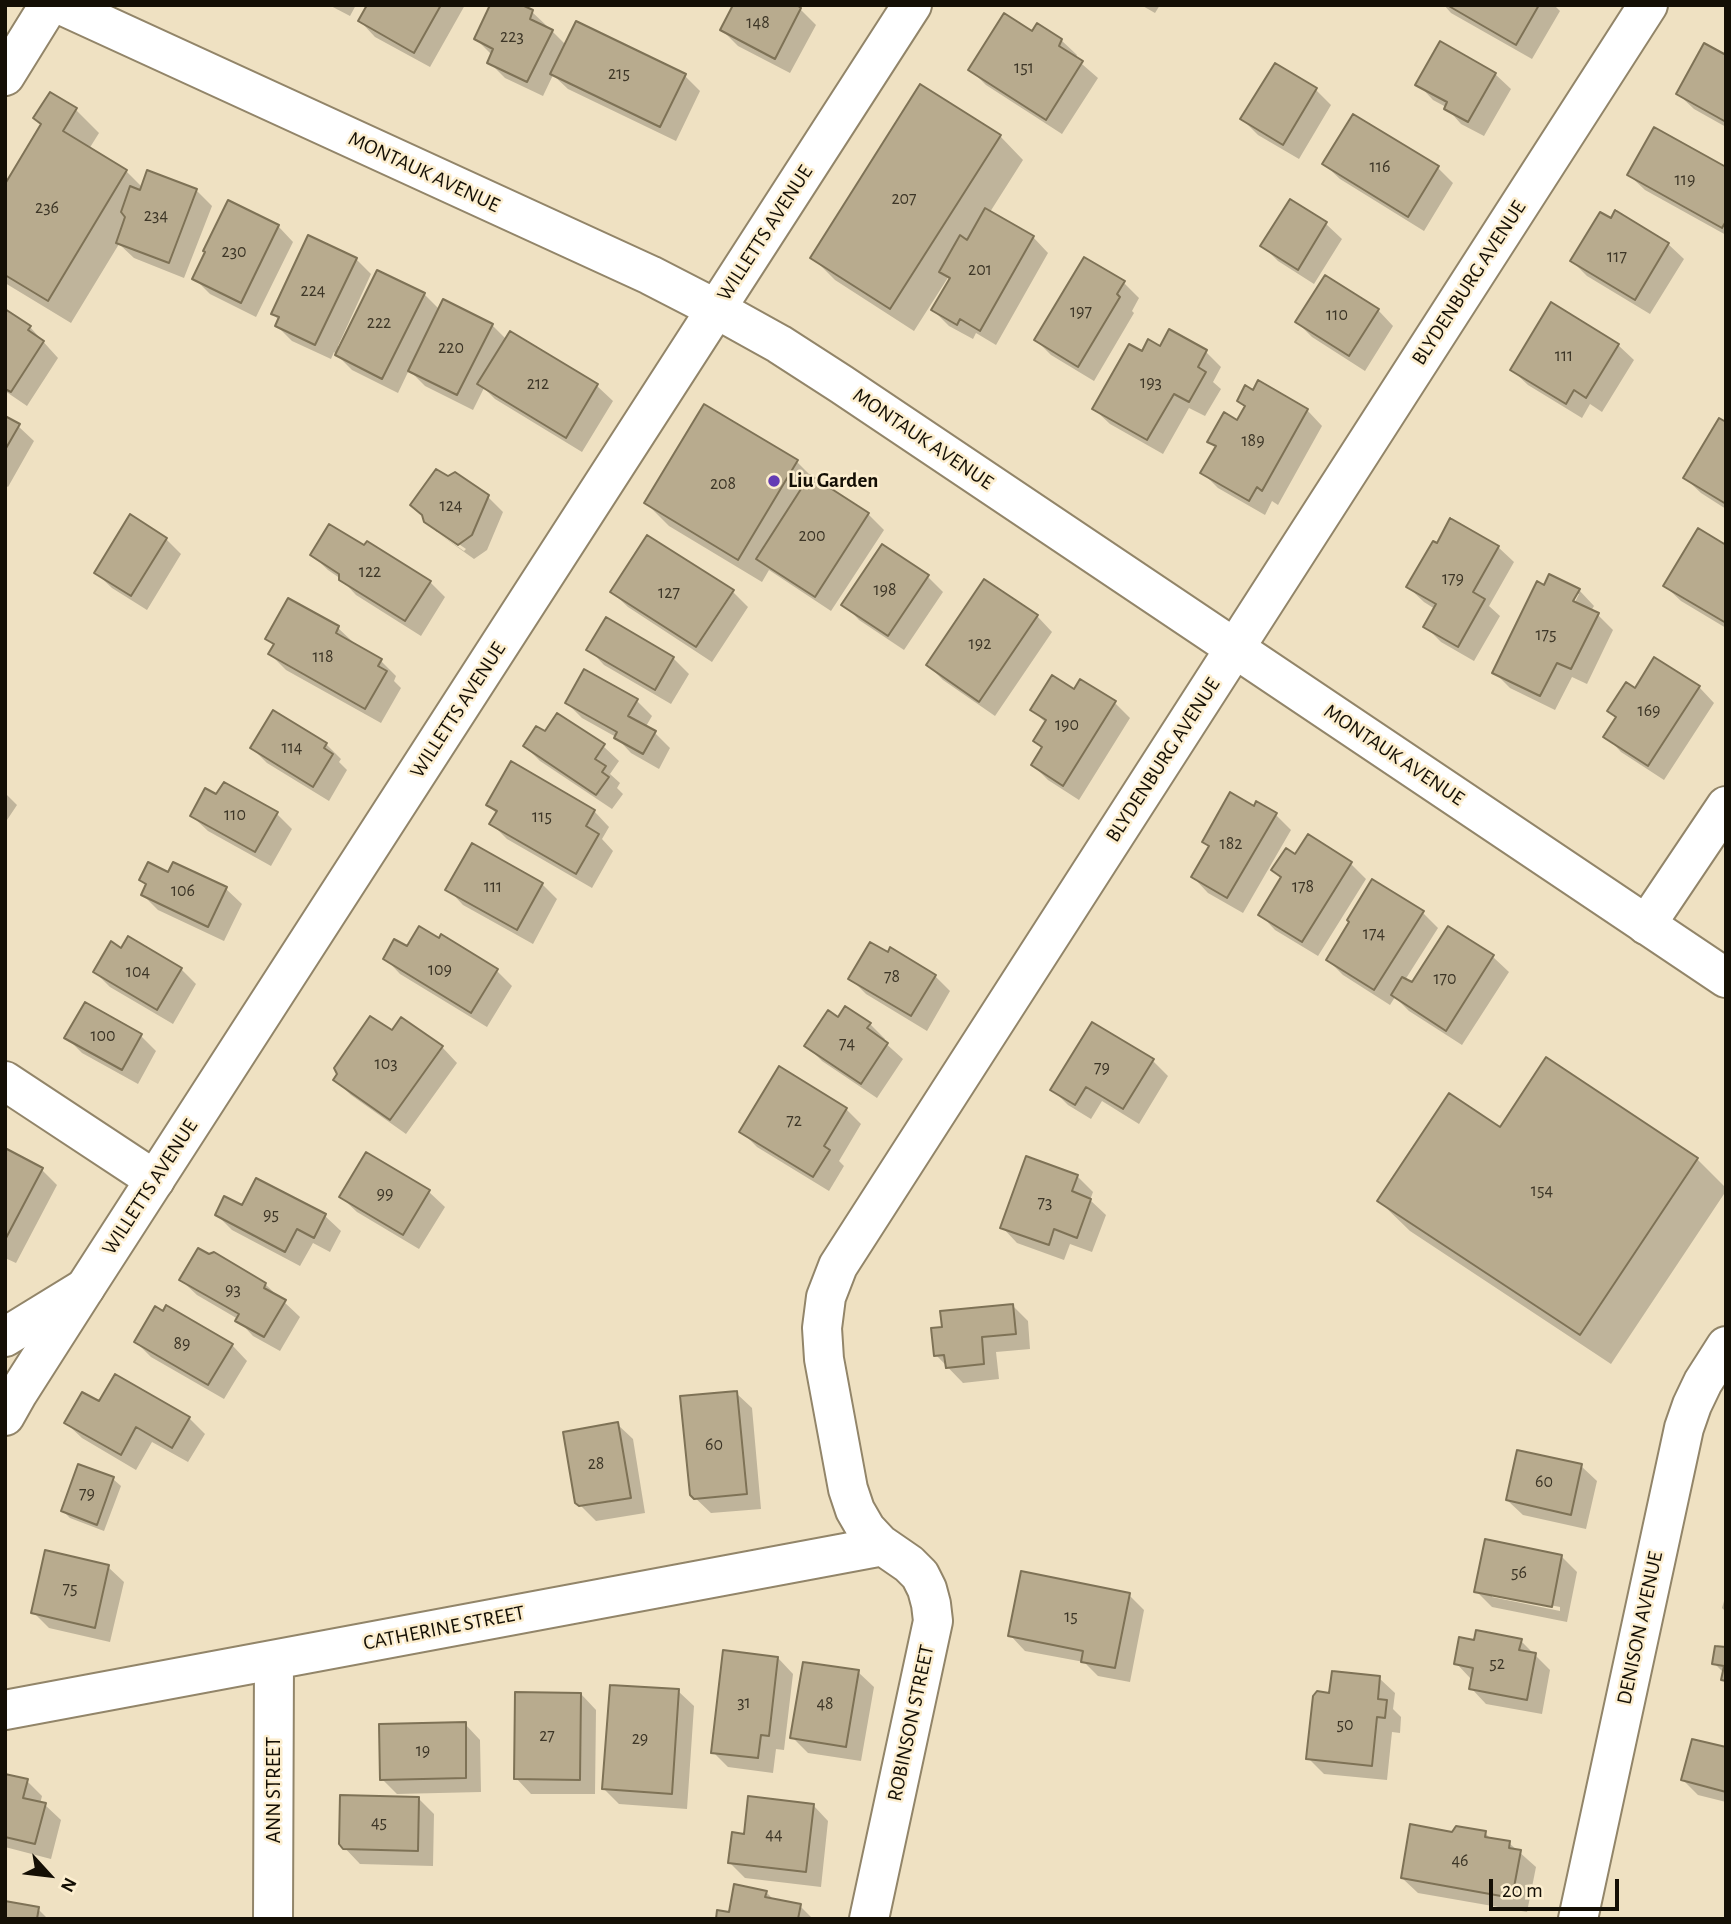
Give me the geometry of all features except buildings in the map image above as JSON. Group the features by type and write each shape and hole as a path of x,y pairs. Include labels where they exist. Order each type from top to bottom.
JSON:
{"street":[{"path":"5,76 49,5"},
{"name":"MONTAUK AVENUE","path":"61,5 650,275 779,344 1726,978"},
{"name":"WILLETTS AVENUE","path":"5,1416 912,5"},
{"name":"BLYDENBURG AVENUE","path":"883,1546 866,1530 848,1489 824,1359 822,1328 826,1297 838,1266 1648,5"},
{"path":"1646,925 1726,806"},
{"path":"5,1081 155,1180"},
{"path":"5,1337 85,1288"},
{"name":"DENISON AVENUE","path":"1578,1919 1684,1429 1703,1382 1726,1346"},
{"name":"CATHERINE STREET","path":"5,1710 883,1546"},
{"name":"ROBINSON STREET","path":"869,1919 933,1621 932,1605 920,1575 883,1546"},
{"name":"ANN STREET","path":"273,1919 274,1660"}],"place":[{"name":"Liu Garden","path":"774,481"}]}
